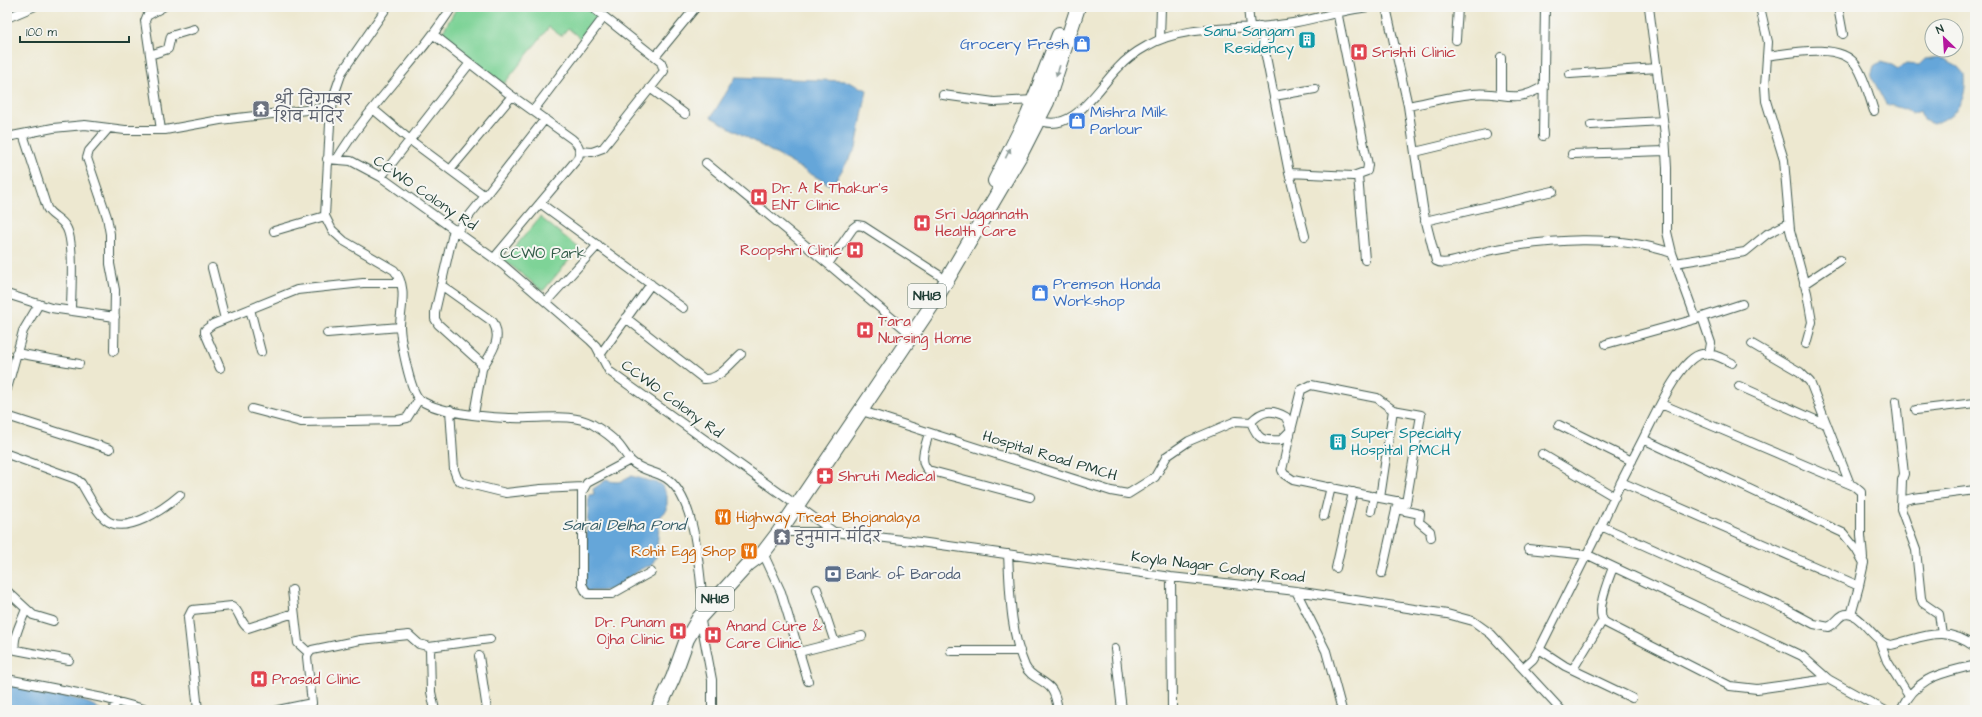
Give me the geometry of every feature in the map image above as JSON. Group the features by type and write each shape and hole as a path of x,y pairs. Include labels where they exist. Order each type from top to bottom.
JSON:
{"highway":[{"name":"NH18","path":"748,564 758,547 794,504 862,411 921,315 963,254 1033,118 1034,100 1055,48 1068,7"},
{"name":"NH18","path":"648,710 678,650 687,639 702,614 748,564 763,553 779,532 794,504 906,330 921,315 939,275 976,217 1033,118 1047,102 1078,7"},
{"name":"NH18","path":"658,710 673,678 687,639"}],"street":[{"path":"7,18 33,7"},
{"path":"161,130 145,21 147,16 163,7"},
{"path":"387,7 339,78 332,107 327,158 325,216 332,230 344,241 394,270 402,283 403,291 400,327 411,386 419,399 430,405 450,410 498,418 578,419 591,424 608,435 617,442 630,460 641,468 666,478 682,496 692,523 702,614 712,680 712,710"},
{"path":"337,159 358,125 434,35 452,7"},
{"path":"580,150 592,152 603,148 664,71 663,65 655,57 592,7"},
{"path":"655,57 696,7"},
{"path":"1160,38 1161,7"},
{"path":"1248,7 1250,26"},
{"path":"1033,118 1049,124 1067,120 1091,100 1118,68 1130,57 1160,38 1180,34 1310,20 1337,11 1369,7"},
{"path":"1386,7 1408,106 1425,221 1436,261 1445,263 1489,250 1559,240 1646,245 1672,253"},
{"path":"1456,40 1458,7"},
{"path":"1543,136 1545,7"},
{"path":"1649,7 1666,151 1667,232 1675,263 1711,343 1710,355"},
{"path":"1760,7 1768,42 1766,101 1784,160 1789,223 1812,322 1806,344"},
{"path":"1838,7 1843,34"},
{"path":"1290,173 1358,175 1367,171 1368,164 1337,11"},
{"path":"533,111 604,17"},
{"path":"1260,26 1290,173 1305,236"},
{"path":"150,55 168,49 170,38 173,34 194,28"},
{"path":"434,35 512,96 572,139 580,150 578,158 494,258"},
{"path":"1767,56 1821,51 1833,52 1849,58 1855,63 1861,72 1874,111"},
{"path":"1501,57 1501,96"},
{"path":"381,177 470,63"},
{"path":"1570,74 1657,68"},
{"path":"1408,106 1474,93 1516,98 1534,92 1544,86"},
{"path":"650,88 685,114"},
{"path":"1274,96 1315,89"},
{"path":"943,95 994,102 1034,100"},
{"path":"450,170 512,96"},
{"path":"7,137 53,128 85,125 108,129 161,130 220,120 332,107"},
{"path":"373,109 410,140 485,196"},
{"path":"482,369 475,356 438,324 435,319 434,312 455,230 485,196 545,119"},
{"path":"1591,125 1663,121"},
{"path":"108,129 88,151 87,158 108,225 110,268 115,290 114,351"},
{"path":"23,134 47,208 50,213 63,222 70,235 72,254 70,263 71,311"},
{"path":"1415,152 1486,135"},
{"path":"1572,154 1666,151"},
{"name":"CCWO Colony Rd","path":"327,158 351,161 381,177 494,258 590,340 609,371 794,504"},
{"path":"706,163 906,330"},
{"path":"1358,175 1365,260"},
{"path":"1425,221 1553,192"},
{"path":"540,203 683,308"},
{"path":"274,231 325,216"},
{"path":"1675,263 1745,252 1767,234 1789,223"},
{"path":"828,264 853,228 857,225 863,226 939,275"},
{"path":"546,302 598,245"},
{"path":"1804,284 1840,260"},
{"path":"212,268 225,319"},
{"path":"220,368 204,333 208,327 225,319 304,288 363,283 402,283"},
{"path":"600,355 651,284"},
{"path":"441,285 493,322 497,330 498,338 482,369 474,414"},
{"path":"7,294 51,308 115,317"},
{"path":"7,390 23,332 38,304"},
{"path":"1606,344 1699,318 1742,304"},
{"path":"250,309 261,352"},
{"path":"626,318 704,379 711,380 717,376 741,354"},
{"path":"327,333 400,327"},
{"path":"1752,344 1806,376 1810,382 1850,484"},
{"path":"16,353 79,364"},
{"path":"1523,668 1533,659 1539,649 1588,555 1621,482 1661,404 1683,367 1691,358 1702,354 1710,355 1732,363"},
{"path":"1397,505 1406,503 1421,415 1393,410 1377,398 1311,385 1302,390 1282,470 1284,474 1293,480 1377,497 1397,505 1420,514 1419,522 1430,531 1431,537"},
{"path":"1739,386 1827,426"},
{"path":"252,410 300,422 398,420 406,418 419,399"},
{"path":"1896,401 1904,474 1902,480 1901,509 1916,550 1921,598 1923,603 1939,614 1942,634"},
{"path":"1916,410 1975,403"},
{"path":"1661,404 1850,484 1861,492 1861,535 1864,563 1851,615"},
{"path":"450,410 454,470 457,478 461,482 506,493 583,487 630,460"},
{"path":"1371,511 1377,497 1393,410"},
{"name":"Hospital Road PMCH","path":"862,411 1111,491 1128,494 1155,477 1167,456 1189,441 1236,421 1251,422"},
{"path":"1276,411 1286,417 1291,430 1281,440 1266,441 1256,434 1251,422 1263,412 1276,411"},
{"path":"7,416 110,449"},
{"path":"1559,425 1632,461"},
{"path":"929,433 922,460 924,466 928,470 1030,497"},
{"path":"1643,439 1843,533 1861,535"},
{"path":"7,454 76,479 81,483 105,519 109,522 130,524 145,519 166,508 180,495"},
{"path":"1542,454 1615,497"},
{"path":"1621,482 1859,586"},
{"path":"583,487 582,584 587,594 612,594 651,572"},
{"path":"1324,516 1331,487"},
{"path":"1901,509 1902,504 1906,500 1975,490"},
{"path":"1336,568 1353,492"},
{"name":"Koyla Nagar Colony Road","path":"794,504 834,532"},
{"path":"1382,573 1397,505"},
{"path":"1601,526 1786,609 1814,624 1829,627 1843,616 1851,615 1862,622 1880,642 1886,661 1909,696"},
{"name":"Koyla Nagar Colony Road","path":"779,532 834,532 920,542 1171,577 1296,591 1447,614 1473,621 1491,634 1561,710"},
{"path":"1843,533 1856,549 1864,563"},
{"path":"1528,549 1588,555 1802,656 1828,679 1884,710"},
{"path":"763,553 781,592 808,681"},
{"path":"1008,554 1011,610 1020,651 1028,672 1051,688 1056,696 1058,710"},
{"path":"1613,567 1600,613 1603,620 1730,686 1757,689 1828,679"},
{"path":"1171,577 1172,710"},
{"path":"817,589 835,643"},
{"path":"292,590 298,642 309,653"},
{"path":"7,591 33,615 52,622"},
{"path":"1296,591 1326,651 1342,710"},
{"path":"198,710 188,618 192,610 232,606 236,608 245,626 248,628 294,613"},
{"path":"26,609 15,640 14,646 16,650 69,660"},
{"path":"1573,669 1603,620"},
{"path":"1880,642 1891,645 1925,635 1942,634 1956,635 1975,647"},
{"path":"309,653 329,646 409,635 419,644 429,647 490,639"},
{"path":"800,652 862,636"},
{"path":"429,647 431,692 435,710"},
{"path":"1115,649 1122,710"},
{"path":"1539,649 1573,669 1632,698"},
{"path":"950,651 1020,651"},
{"path":"278,710 312,703 307,657 309,653"},
{"path":"479,656 486,710"},
{"path":"1901,710 1912,691 1926,680 1975,665"},
{"path":"7,679 115,701 148,710"},
{"path":"114,710 115,701"}],"green space":[{"path":"457,7 588,7 601,17 583,41 568,28 561,36 549,27 504,84 441,35"},
{"name":"CCWO Park","path":"540,217 579,248 543,291 504,260"}],"water":[{"path":"1941,58 1958,67 1965,75 1964,92 1959,106 1954,112 1941,121 1933,124 1923,120 1920,111 1912,114 1906,110 1886,104 1871,76 1874,66 1880,62 1892,65 1898,69 1906,64 1919,65 1925,59"},
{"path":"736,77 846,81 867,90 856,148 832,186 711,117"},
{"name":"Sarai Delha Pond","path":"631,476 661,484 667,495 667,510 660,517 656,557 651,566 637,571 623,584 615,588 603,591 587,591 584,584 589,495 594,494 593,489 606,480 619,482"},
{"path":"19,686 36,690 37,693 46,696 50,693 83,701 100,710 7,710 7,687"}],"place":[{"name":"Sanu Sangam Residency","path":"1307,40"},
{"name":"Grocery Fresh","path":"1082,44"},
{"name":"Srishti Clinic","path":"1359,52"},
{"name":"श्री दिगम्बर शिव मंदिर","path":"261,109"},
{"name":"Mishra Milk Parlour","path":"1077,121"},
{"name":"Dr. A K Thakur's ENT Clinic","path":"759,197"},
{"name":"Sri Jagannath Health Care","path":"922,223"},
{"name":"Roopshri Clinic","path":"855,250"},
{"name":"Premson Honda Workshop","path":"1040,293"},
{"name":"Tara Nursing Home","path":"865,330"},
{"name":"Super Specialty Hospital PMCH","path":"1338,442"},
{"name":"Shruti Medical","path":"825,476"},
{"name":"Highway Treat Bhojanalaya","path":"723,517"},
{"name":"हनुमान मंदिर","path":"782,537"},
{"name":"Rohit Egg Shop","path":"749,551"},
{"name":"Bank of Baroda","path":"833,574"},
{"name":"Dr. Punam Ojha Clinic","path":"678,631"},
{"name":"Anand Cure & Care Clinic","path":"713,635"},
{"name":"Prasad Clinic","path":"259,679"}]}
